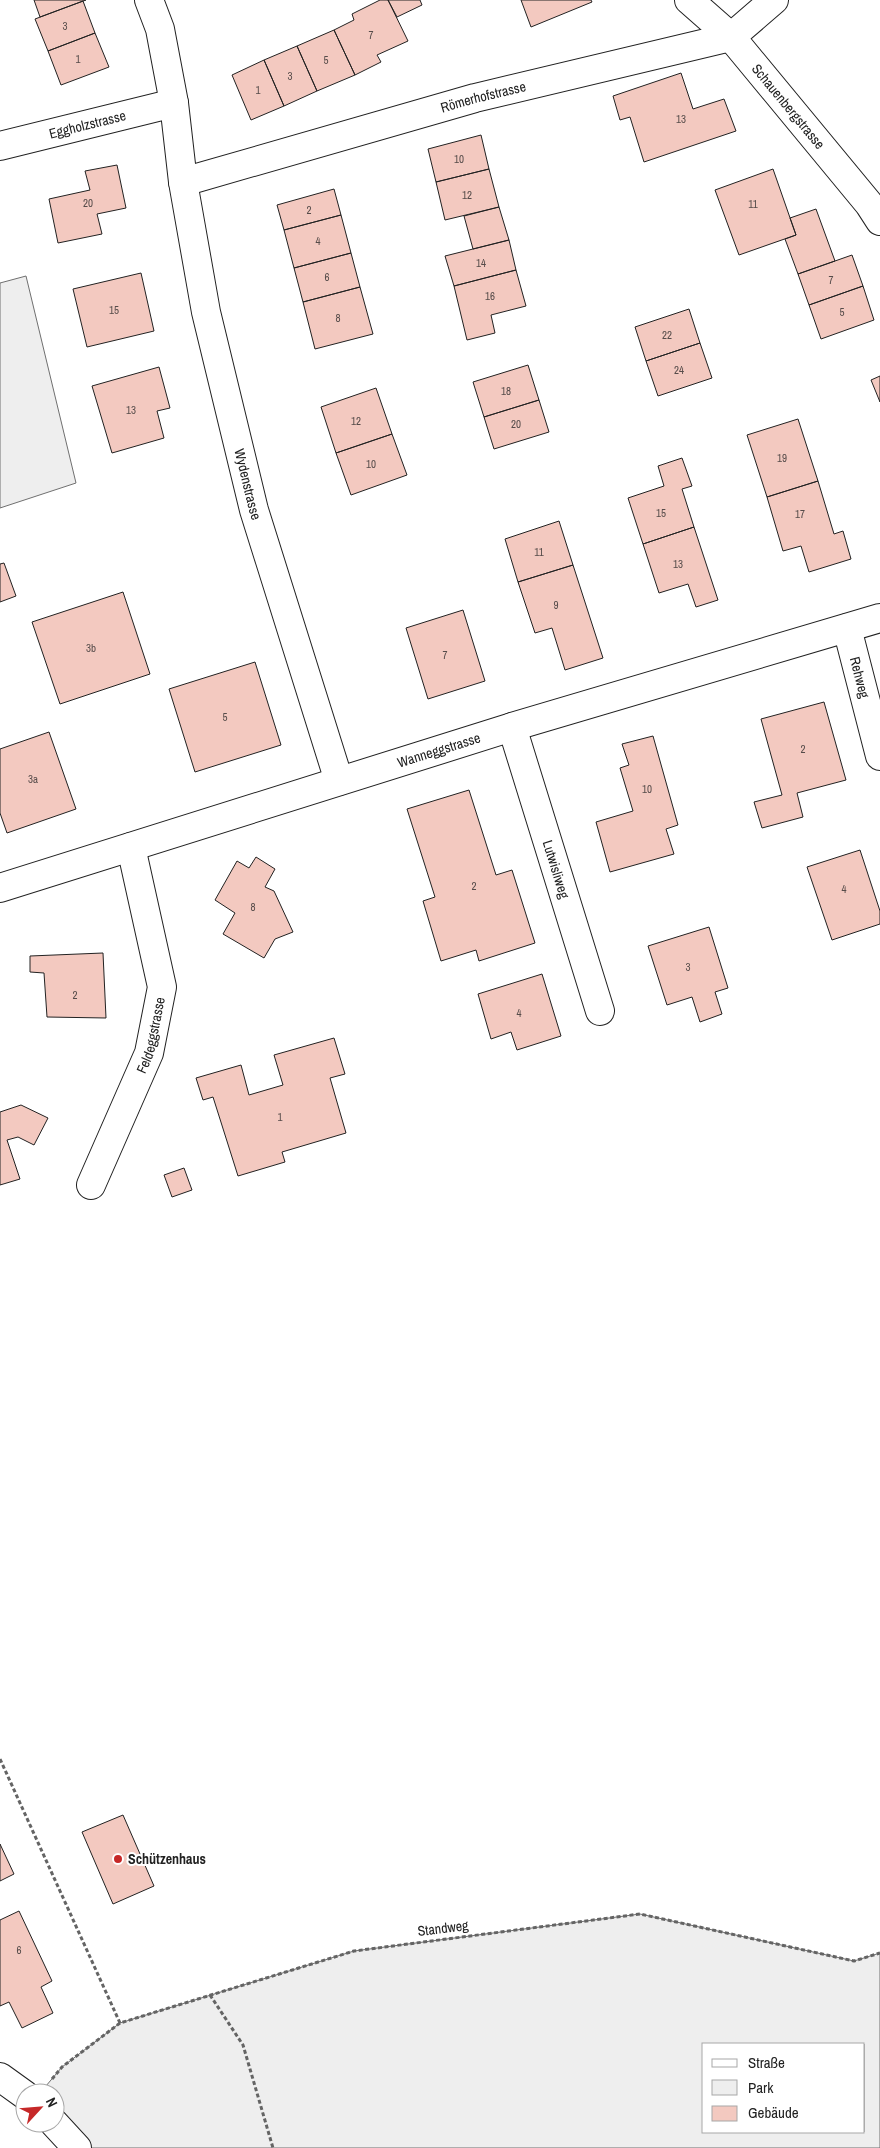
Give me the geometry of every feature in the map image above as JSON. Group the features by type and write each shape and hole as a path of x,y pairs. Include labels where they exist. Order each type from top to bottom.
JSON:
{"street":[{"path":"149,0 160,29 174,104 183,182"},
{"name":"Schauenbergstrasse","path":"689,0 731,37 869,204 880,221"},
{"name":"Römerhofstrasse","path":"183,182 475,98 731,37 774,0"},
{"name":"Eggholzstrasse","path":"0,146 174,104"},
{"name":"Wydenstrasse","path":"183,182 206,312 254,510 339,781"},
{"name":"Wanneggstrasse","path":"0,888 512,727 880,618"},
{"name":"Rehweg","path":"847,628 880,756"},
{"name":"Lutwisliweg","path":"512,727 600,1010"},
{"name":"Feldeggstrasse","path":"91,1185 149,1053 162,987 131,847"},
{"path":"0,2077 15,2088"},
{"path":"63,2133 77,2148"}],"path":[{"path":"0,1759 120,2023"},
{"name":"Standweg","path":"51,2080 62,2067 120,2023 354,1951 640,1914 854,1961 880,1953"},
{"path":"210,1995 243,2045 273,2148"}],"green space":[{"path":"26,276 76,483 0,508 0,283"},
{"path":"640,1914 854,1961 880,1953 880,2148 77,2148 64,2133 65,2083 48,2083 62,2067 120,2023 354,1951"}],"building":[{"path":"34,0 86,0 40,17"},
{"path":"380,0 388,0 408,41 377,55 381,62 355,75 334,30 354,20 352,14"},
{"path":"388,0 420,0 422,5 397,17"},
{"path":"521,0 591,0 592,2 531,27"},
{"path":"83,1 95,33 48,51 35,19"},
{"path":"334,30 355,75 317,91 297,46"},
{"path":"95,33 109,67 61,85 48,51"},
{"path":"297,46 317,91 284,106 264,60"},
{"path":"264,60 284,106 251,120 232,75"},
{"path":"681,73 693,109 724,99 736,131 644,162 630,117 620,120 613,96"},
{"path":"481,135 489,169 436,182 428,149"},
{"path":"117,165 126,208 97,214 102,234 58,243 49,199 90,190 85,171"},
{"path":"489,169 499,207 445,220 436,182"},
{"path":"773,169 796,235 739,255 715,190"},
{"path":"334,189 341,215 284,230 277,205"},
{"path":"499,207 509,240 473,249 464,216"},
{"path":"816,209 835,261 798,274 785,239 796,235 790,218"},
{"path":"341,215 351,253 294,268 284,230"},
{"path":"509,240 516,270 454,286 445,256"},
{"path":"351,253 360,287 303,302 294,268"},
{"path":"852,255 863,286 809,305 798,274"},
{"path":"516,270 526,306 491,315 495,333 467,340 454,286"},
{"path":"141,273 154,331 87,347 73,289"},
{"path":"863,286 874,320 821,339 809,305"},
{"path":"360,287 373,334 315,349 303,302"},
{"path":"689,309 700,343 646,361 635,327"},
{"path":"700,343 712,378 658,396 646,361"},
{"path":"528,365 539,400 484,417 473,382"},
{"path":"159,367 170,408 157,411 164,438 112,453 92,386"},
{"path":"880,376 880,402 871,380"},
{"path":"376,388 392,434 336,453 321,407"},
{"path":"539,400 549,432 494,449 484,417"},
{"path":"798,419 818,481 767,497 747,435"},
{"path":"392,434 407,475 351,495 336,453"},
{"path":"682,458 692,486 682,489 694,527 643,544 628,498 664,486 658,466"},
{"path":"818,481 834,534 843,531 851,559 809,572 801,546 783,551 767,497"},
{"path":"559,521 573,565 518,582 505,539"},
{"path":"694,527 718,600 696,607 688,584 659,593 643,544"},
{"path":"4,563 16,596 0,602 0,564"},
{"path":"573,565 603,658 565,670 552,628 535,633 518,582"},
{"path":"123,592 150,674 60,704 32,622"},
{"path":"463,610 485,681 428,699 406,628"},
{"path":"255,662 281,745 195,772 169,689"},
{"path":"824,702 846,780 797,793 803,817 762,828 754,802 782,795 761,719"},
{"path":"49,732 76,809 7,833 0,813 0,749"},
{"path":"653,736 678,825 666,829 674,854 610,872 596,822 633,811 620,768 629,765 622,744"},
{"path":"469,790 496,875 512,870 535,943 479,961 476,950 441,961 423,901 435,897 407,809"},
{"path":"860,850 880,911 880,924 832,940 807,867"},
{"path":"256,857 275,869 265,887 274,891 293,932 275,939 264,958 223,934 235,913 215,900 237,861 249,868"},
{"path":"709,927 728,988 715,992 722,1014 700,1022 692,997 667,1005 648,946"},
{"path":"103,953 106,1018 47,1017 44,973 30,972 30,956"},
{"path":"542,974 561,1036 517,1050 511,1032 491,1039 478,994"},
{"path":"334,1038 345,1074 330,1078 346,1133 282,1152 285,1162 238,1176 213,1097 203,1100 196,1078 241,1065 249,1095 283,1085 274,1055"},
{"path":"21,1105 48,1118 34,1145 18,1137 7,1140 20,1179 0,1185 0,1112"},
{"path":"184,1168 192,1190 172,1197 164,1175"},
{"name":"Schützenhaus","path":"123,1815 154,1886 113,1904 82,1832"},
{"path":"0,1844 14,1874 0,1881"},
{"path":"19,1911 52,1981 41,1987 53,2013 22,2028 9,2002 0,2006 0,1920"}],"place":[{"name":"Schützenhaus","path":"118,1859"}]}
